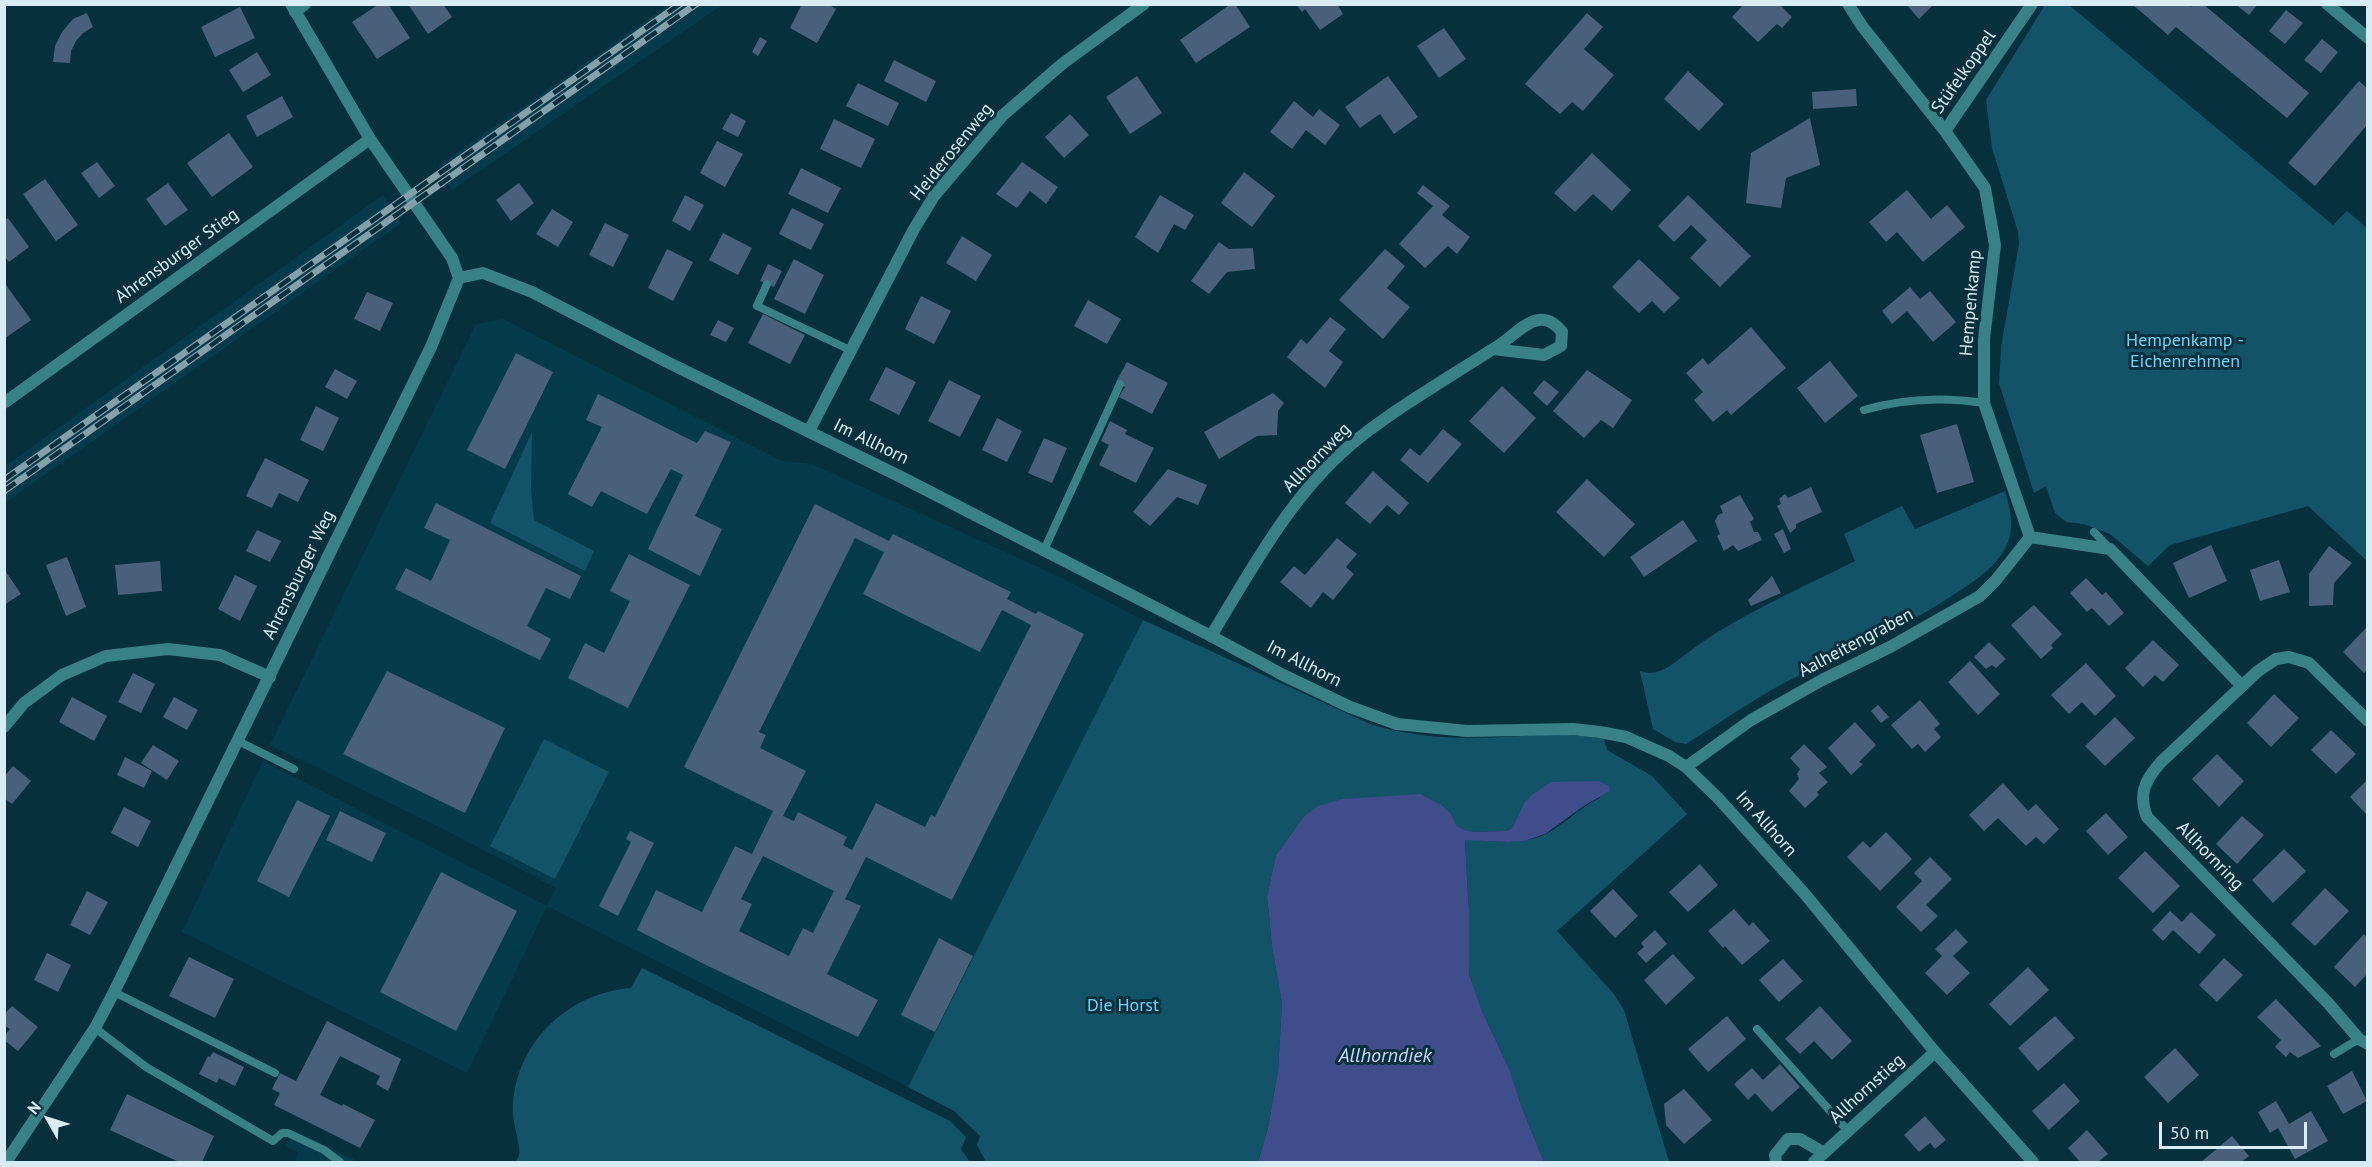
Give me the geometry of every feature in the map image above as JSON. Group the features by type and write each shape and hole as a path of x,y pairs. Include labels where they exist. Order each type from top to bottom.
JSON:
{"street":[{"name":"Heiderosenweg","path":"809,431 914,229 934,196 1002,116 1062,64 1144,4"},
{"name":"Hempenkamp","path":"1848,4 1862,26 1946,131 1985,188 1995,245 1984,339 1984,403 2030,537"},
{"name":"Stüfelkoppel","path":"1946,131 2032,4"},
{"path":"2327,4 2367,38"},
{"path":"297,7 370,139 452,258 459,278"},
{"name":"Ahrensburger Stieg","path":"4,403 370,139"},
{"name":"Im Allhorn","path":"459,278 483,273 532,292 618,338 809,431 1283,675 1350,707 1397,724 1467,731 1573,729 1600,732 1626,737 1669,756 1686,767 1718,798 1804,893 1935,1052 2033,1162"},
{"name":"Ahrensburger Weg","path":"6,1162 95,1028 114,992 431,347 459,278"},
{"name":"Allhornweg","path":"1211,636 1280,525 1328,467 1358,438 1409,402 1536,320 1549,320 1562,332 1561,346 1544,356 1493,349"},
{"path":"2030,537 2110,549 2242,686"},
{"name":"Aalheitengraben","path":"1686,767 1751,720 1822,680 1890,647 1980,596 1996,580 2030,537"},
{"path":"4,727 24,703 62,675 106,656 168,649 220,655 270,677"},
{"name":"Allhornring","path":"2363,1042 2147,817 2143,807 2143,788 2152,771 2262,667 2276,659 2289,657 2315,667 2367,722"},
{"name":"Allhornstieg","path":"1814,1162 1935,1052"},
{"path":"1776,1162 1774,1155 1788,1139 1800,1139 1824,1153"}],"lane":[{"path":"767,284 757,306 852,351"},
{"path":"1044,550 1120,384"},
{"path":"1864,410 1884,404 1923,401 1962,399 1984,403"},
{"path":"2094,532 2110,549"},
{"path":"238,741 294,769"},
{"path":"114,992 275,1073"},
{"path":"95,1028 146,1067 273,1141 282,1133 288,1133 324,1150 340,1162"},
{"path":"1757,1029 1848,1131"},
{"path":"2334,1054 2363,1042"}],"shaded area":[{"path":"668,5 722,5 452,190 438,166"},
{"path":"383,195 401,223 5,503 5,466"},
{"path":"503,319 782,461 812,464 1060,577 1143,620 908,1087 547,906 556,888 443,829 270,745 476,324"},
{"path":"263,761 547,906 467,1073 182,932"},
{"path":"294,1130 359,1162 294,1162 299,1152 285,1146"}],"green space":[{"name":"Hempenkamp - Eichenrehmen","path":"2045,5 2069,5 2333,225 2347,211 2367,228 2367,561 2308,506 2170,545 2148,566 2110,534 2084,524 2066,522 2055,513 2046,486 2034,493 1999,383 2001,347 2019,244 2018,232 1992,148 1986,100"},
{"path":"532,432 531,490 534,520 594,551 585,571 490,523"},
{"path":"2005,491 2011,520 2008,542 1994,564 1965,587 1908,622 1775,688 1686,744 1675,742 1653,729 1640,671 1654,673 1666,668 1727,626 1855,561 1844,534 1902,506 1915,529"},
{"name":"Die Horst","path":"1143,620 1370,724 1407,733 1445,737 1571,735 1604,739 1607,750 1652,776 1687,814 1557,931 1613,993 1624,1010 1669,1162 1544,1162 1510,1071 1482,1011 1469,974 1469,912 1465,839 1510,842 1543,835 1600,798 1599,782 1569,782 1524,803 1512,828 1507,831 1465,830 1457,826 1451,814 1376,798 1342,799 1304,816 1276,855 1267,896 1272,947 1282,1003 1278,1070 1268,1128 1258,1162 986,1162 977,1145 980,1136 954,1111 908,1087"},
{"path":"544,739 609,772 555,879 490,846"},
{"path":"642,968 950,1121 966,1137 961,1149 970,1162 515,1162 519,1151 513,1113 515,1089 522,1066 533,1045 547,1027 565,1012 585,1000 607,992 631,988"}],"water":[{"name":"Allhorndiek","path":"1599,781 1609,786 1610,791 1585,805 1545,834 1524,841 1465,840 1469,912 1469,974 1482,1011 1510,1071 1544,1162 1258,1162 1268,1128 1278,1070 1282,1003 1272,947 1267,896 1276,855 1304,816 1318,806 1342,799 1420,794 1441,805 1451,814 1457,826 1465,830 1507,831 1512,828 1524,803 1551,782"}],"building":[{"path":"379,4 388,4 410,38 377,59 352,22"},
{"path":"408,4 443,4 452,17 428,34"},
{"path":"802,4 828,4 836,9 817,43 790,28"},
{"path":"1231,4 1235,4 1250,27 1196,63 1180,40"},
{"path":"1296,4 1337,4 1343,14 1320,30 1305,9 1302,12"},
{"path":"1744,4 1779,4 1792,17 1782,28 1777,24 1758,42 1732,17"},
{"path":"1906,4 1934,4 1919,19"},
{"path":"2132,4 2189,4 2191,7 2193,4 2203,4 2309,93 2287,118 2176,27 2168,35"},
{"path":"2235,4 2258,4 2249,15"},
{"path":"240,7 255,38 215,57 201,27"},
{"path":"2286,10 2303,23 2285,44 2269,31"},
{"path":"87,13 93,27 76,41 71,51 70,63 53,62 55,46 62,32 73,19"},
{"path":"1587,13 1603,27 1584,49 1614,75 1583,111 1572,102 1560,114 1525,84"},
{"path":"1444,28 1466,59 1439,78 1417,46"},
{"path":"760,37 767,41 758,56 752,52"},
{"path":"2322,39 2338,52 2321,73 2304,60"},
{"path":"257,52 271,75 243,92 229,70"},
{"path":"894,60 936,81 926,102 884,81"},
{"path":"1688,71 1724,104 1699,131 1664,99"},
{"path":"1137,76 1162,113 1130,134 1106,97"},
{"path":"1388,76 1418,117 1394,134 1380,114 1360,128 1345,107"},
{"path":"2359,81 2367,88 2367,125 2315,186 2288,163"},
{"path":"858,83 899,103 888,126 846,106"},
{"path":"1856,89 1857,106 1813,109 1812,92"},
{"path":"282,96 293,117 257,137 246,116"},
{"path":"1294,101 1313,117 1319,109 1340,125 1325,145 1306,130 1292,149 1270,132"},
{"path":"731,113 746,121 738,137 722,129"},
{"path":"1070,114 1089,135 1064,158 1045,137"},
{"path":"1810,118 1820,165 1786,178 1781,208 1746,203 1751,153"},
{"path":"834,119 875,139 861,168 820,149"},
{"path":"229,133 253,167 212,197 187,163"},
{"path":"717,141 743,154 725,187 700,173"},
{"path":"1592,153 1631,190 1612,211 1593,194 1575,212 1554,193"},
{"path":"97,162 115,186 99,198 81,173"},
{"path":"1022,162 1058,187 1046,204 1030,191 1017,208 996,194"},
{"path":"801,168 841,188 828,213 788,194"},
{"path":"1244,172 1275,196 1252,227 1221,203"},
{"path":"45,179 78,225 56,241 23,194"},
{"path":"168,183 188,210 165,226 146,199"},
{"path":"519,183 534,203 511,221 496,200"},
{"path":"1423,185 1450,206 1442,215 1470,237 1457,254 1448,246 1425,268 1399,244 1433,206 1417,193"},
{"path":"1907,190 1931,219 1947,205 1965,227 1923,262 1897,232 1886,242 1869,222"},
{"path":"685,195 704,205 690,231 672,221"},
{"path":"1160,195 1194,215 1185,230 1174,224 1158,253 1135,237"},
{"path":"1688,195 1751,256 1720,287 1690,258 1707,240 1691,225 1674,242 1658,226"},
{"path":"792,208 824,224 811,250 779,234"},
{"path":"552,209 573,222 558,247 536,234"},
{"path":"8,218 29,247 9,262 4,256 4,221"},
{"path":"605,223 629,235 613,267 589,255"},
{"path":"723,233 752,248 738,275 709,260"},
{"path":"962,236 992,255 976,281 946,263"},
{"path":"1219,242 1229,249 1253,248 1255,269 1227,272 1209,294 1191,281"},
{"path":"667,249 693,262 673,301 648,288"},
{"path":"1385,249 1405,266 1387,288 1410,307 1383,339 1339,300"},
{"path":"794,259 824,275 805,314 774,299"},
{"path":"1639,259 1680,298 1664,313 1652,301 1639,313 1612,287"},
{"path":"768,264 782,271 774,287 760,281"},
{"path":"4,282 31,320 4,339"},
{"path":"1910,287 1920,299 1930,291 1956,322 1933,342 1907,311 1892,324 1882,311"},
{"path":"367,292 393,303 380,331 354,319"},
{"path":"921,296 951,311 934,344 905,329"},
{"path":"1088,300 1121,319 1107,344 1074,326"},
{"path":"763,314 805,335 790,364 748,343"},
{"path":"1330,317 1346,329 1329,351 1343,362 1325,388 1287,357 1301,339 1307,344"},
{"path":"718,320 734,328 726,342 710,335"},
{"path":"1751,327 1786,368 1731,415 1727,410 1713,422 1694,400 1703,392 1686,373 1703,358 1708,365"},
{"path":"516,353 553,372 505,469 467,450"},
{"path":"1830,361 1858,396 1825,423 1797,388"},
{"path":"1127,362 1168,383 1152,414 1119,397 1125,387 1116,382"},
{"path":"886,367 916,382 899,415 869,400"},
{"path":"335,369 357,381 347,399 325,387"},
{"path":"1587,370 1632,400 1613,428 1601,420 1584,438 1553,411"},
{"path":"949,380 981,396 960,437 928,421"},
{"path":"1544,380 1559,392 1547,406 1533,393"},
{"path":"1502,386 1536,418 1504,453 1469,421"},
{"path":"1273,393 1284,403 1278,411 1277,435 1257,436 1219,459 1204,432"},
{"path":"598,394 697,443 705,431 731,442 695,516 722,529 700,576 648,549 683,475 671,469 647,514 601,491 592,507 568,494 602,427 586,420"},
{"path":"316,406 339,418 323,451 300,440"},
{"path":"997,418 1022,431 1007,462 982,450"},
{"path":"1110,421 1127,430 1125,434 1154,448 1136,483 1099,465 1109,445 1101,441"},
{"path":"1957,424 1974,482 1937,493 1920,435"},
{"path":"1443,429 1462,444 1428,483 1400,460 1410,448 1420,456"},
{"path":"1044,438 1067,448 1052,483 1028,473"},
{"path":"265,458 309,480 298,502 279,493 272,508 246,496"},
{"path":"1168,469 1207,485 1198,505 1177,497 1150,526 1133,512"},
{"path":"1373,471 1409,503 1399,515 1387,505 1370,524 1345,503"},
{"path":"1587,479 1635,524 1604,557 1556,512"},
{"path":"1811,487 1822,512 1796,524 1796,528 1790,533 1777,506 1781,504 1779,499 1785,494 1788,498"},
{"path":"1740,495 1754,519 1750,522 1754,532 1758,532 1762,540 1738,551 1733,545 1724,551 1717,536 1720,534 1715,521 1718,515 1723,513 1720,506"},
{"path":"436,503 581,576 570,599 546,588 527,626 551,639 540,660 395,589 406,568 431,581 450,540 424,528"},
{"path":"815,504 889,541 893,534 1011,592 1007,599 1036,614 1038,611 1084,634 952,900 866,857 845,899 861,906 827,974 878,1000 858,1037 637,930 656,890 702,912 735,846 752,854 773,811 684,767","holes":["855,538 884,552 863,594 980,652 1002,610 1031,625 935,817 931,815 925,827 876,803 852,850 843,845 847,837 798,812 794,821 783,816 806,771 760,748 766,735 759,732","763,856 834,891 813,933 803,928 789,956 739,931 752,904 741,899"]},
{"path":"1683,520 1697,541 1644,577 1630,557"},
{"path":"1783,529 1791,549 1784,553 1774,534"},
{"path":"257,530 281,541 270,562 246,551"},
{"path":"1337,538 1357,554 1346,567 1354,574 1333,600 1323,592 1311,608 1280,582 1294,566 1305,575"},
{"path":"2211,545 2227,581 2189,598 2173,563"},
{"path":"2329,546 2352,563 2334,583 2333,605 2309,606 2309,574"},
{"path":"629,554 690,585 628,708 568,678 585,643 604,653 630,601 610,591"},
{"path":"67,557 86,607 66,616 46,565"},
{"path":"2279,560 2290,592 2260,601 2250,570"},
{"path":"160,561 162,591 118,595 115,565"},
{"path":"4,569 21,594 4,605"},
{"path":"235,575 257,586 240,621 218,609"},
{"path":"1772,576 1781,593 1751,606 1748,600"},
{"path":"2086,578 2102,595 2106,592 2124,613 2109,626 2092,608 2087,612 2070,593"},
{"path":"2034,605 2062,634 2051,645 2053,648 2041,659 2011,625"},
{"path":"2367,627 2367,670 2364,673 2343,652"},
{"path":"2153,640 2179,665 2163,682 2155,675 2143,687 2125,668"},
{"path":"1989,642 2006,659 1996,668 1992,665 1986,669 1974,657"},
{"path":"1970,661 2000,694 1978,715 1948,682"},
{"path":"2086,663 2116,696 2095,716 2082,702 2069,714 2051,695"},
{"path":"387,671 505,728 465,813 343,754"},
{"path":"133,673 155,684 141,713 118,702"},
{"path":"2274,694 2299,718 2271,747 2247,723"},
{"path":"72,697 107,716 94,741 59,722"},
{"path":"174,697 198,710 187,730 163,717"},
{"path":"1920,700 1940,724 1934,729 1941,737 1925,752 1918,744 1912,749 1891,725"},
{"path":"1878,705 1889,717 1881,723 1871,711"},
{"path":"2115,717 2135,738 2105,766 2085,746"},
{"path":"1855,722 1876,745 1859,762 1863,764 1851,775 1828,748"},
{"path":"2331,730 2356,754 2336,774 2311,750"},
{"path":"1804,744 1827,767 1819,773 1828,782 1817,792 1819,795 1805,808 1789,791 1799,779 1797,774 1800,769 1790,758"},
{"path":"153,745 179,761 167,780 141,763"},
{"path":"2217,754 2244,781 2219,807 2192,779"},
{"path":"125,757 152,771 144,788 117,775"},
{"path":"13,766 31,781 12,804 4,798 4,777"},
{"path":"2367,780 2367,815 2350,797"},
{"path":"2003,783 2028,811 2036,804 2059,829 2044,844 2036,837 2026,846 1998,818 1984,831 1969,815"},
{"path":"297,800 330,816 289,897 257,881"},
{"path":"124,807 151,821 138,847 111,833"},
{"path":"340,811 386,833 372,862 326,840"},
{"path":"2106,813 2128,837 2108,855 2086,831"},
{"path":"2242,816 2264,835 2237,864 2216,844"},
{"path":"630,831 654,843 618,916 599,906 631,842 626,839"},
{"path":"1886,832 1912,859 1880,891 1847,857 1863,841 1870,848"},
{"path":"2284,849 2306,871 2273,903 2252,880"},
{"path":"2145,851 2180,886 2153,913 2118,878"},
{"path":"1930,857 1952,879 1926,905 1938,916 1921,932 1896,907 1922,881 1914,873"},
{"path":"1700,864 1718,885 1688,912 1669,892"},
{"path":"441,872 517,911 456,1031 380,992"},
{"path":"2325,888 2349,911 2315,946 2291,924"},
{"path":"1613,889 1638,916 1615,938 1590,911"},
{"path":"87,891 108,902 90,935 70,925"},
{"path":"1734,909 1749,926 1753,922 1770,941 1742,965 1708,931"},
{"path":"2170,911 2182,922 2191,912 2216,935 2199,954 2173,930 2163,941 2152,930"},
{"path":"1956,929 1968,942 1953,956 1970,973 1947,995 1925,973 1942,956 1935,949"},
{"path":"1655,930 1667,944 1646,963 1637,953 1644,947 1641,943"},
{"path":"2364,934 2367,938 2367,974 2355,987 2334,967"},
{"path":"939,938 973,956 935,1032 901,1015"},
{"path":"47,953 71,965 58,992 34,980"},
{"path":"1673,954 1695,978 1666,1005 1644,980"},
{"path":"189,957 234,979 215,1018 169,996"},
{"path":"2224,958 2243,975 2217,1002 2199,985"},
{"path":"1783,959 1803,981 1779,1002 1759,980"},
{"path":"2028,967 2049,990 2010,1026 1989,1004"},
{"path":"2276,999 2321,1046 2298,1058 2290,1052 2286,1057 2275,1047 2281,1040 2257,1017"},
{"path":"12,1006 38,1027 18,1051 4,1040 10,1029 4,1025 4,1015"},
{"path":"1820,1006 1852,1041 1832,1060 1814,1041 1800,1054 1785,1039"},
{"path":"1727,1016 1746,1039 1708,1072 1688,1049"},
{"path":"2055,1016 2075,1038 2038,1071 2018,1048"},
{"path":"327,1021 401,1059 388,1091 376,1084 380,1076 340,1056 320,1095 375,1120 360,1148 274,1105 280,1093 272,1089 280,1073 296,1081"},
{"path":"2175,1048 2199,1075 2168,1103 2144,1077"},
{"path":"213,1052 244,1067 235,1086 219,1078 217,1083 199,1074 208,1056 210,1057"},
{"path":"1780,1064 1800,1087 1772,1112 1755,1093 1748,1100 1734,1084 1752,1068 1763,1080"},
{"path":"2352,1071 2367,1101 2343,1114 2327,1086"},
{"path":"2064,1083 2080,1101 2049,1130 2032,1111"},
{"path":"1684,1089 1712,1120 1684,1144 1666,1125 1664,1104"},
{"path":"127,1094 214,1136 202,1162 179,1162 110,1130"},
{"path":"2276,1101 2289,1124 2311,1111 2328,1141 2295,1159 2278,1128 2270,1133 2258,1112"},
{"path":"1925,1116 1946,1140 1935,1149 1930,1143 1919,1152 1904,1135"},
{"path":"2087,1130 2108,1154 2098,1162 2080,1162 2068,1148"},
{"path":"2232,1136 2249,1156 2241,1162 2201,1162"}],"railway":[{"path":"4,480 680,4"},
{"path":"4,491 696,4"}]}
